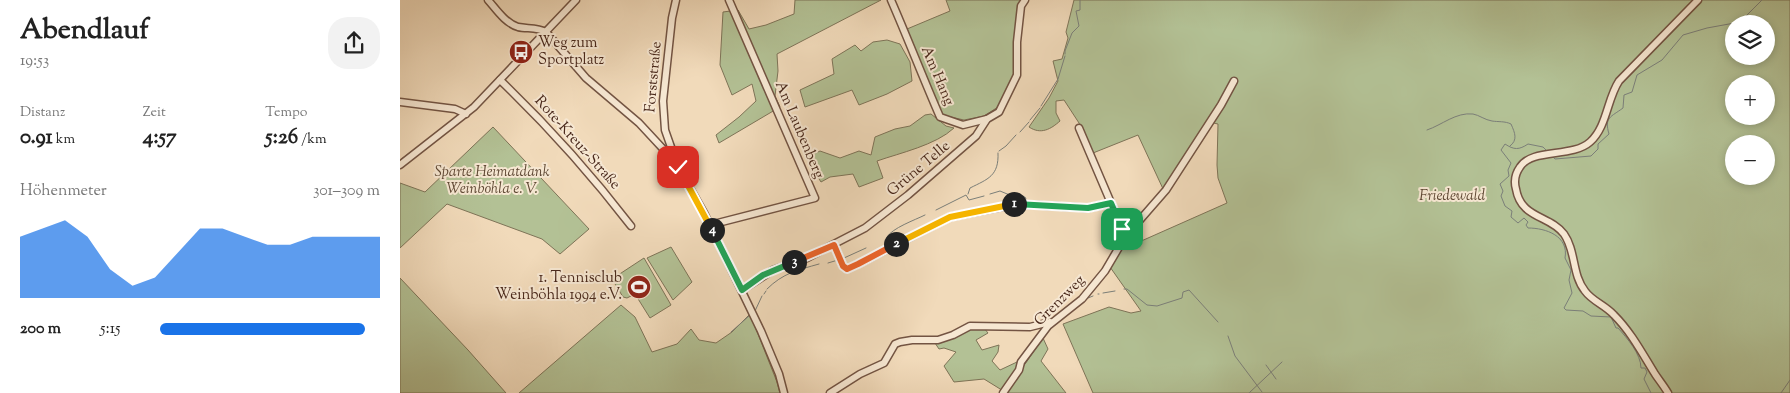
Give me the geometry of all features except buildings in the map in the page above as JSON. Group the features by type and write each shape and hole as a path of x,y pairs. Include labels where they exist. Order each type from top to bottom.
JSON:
{"street":[{"path":"488,0 500,15 515,26 542,29 546,32 586,78 639,123 665,151 673,155 742,290 773,358 784,393"},
{"path":"400,165 423,145 466,114 576,0"},
{"name":"Forststraße","path":"673,155 665,130 663,106 672,18 676,0"},
{"name":"Am Laubenberg","path":"710,225 815,198 729,0"},
{"name":"Am Hang","path":"891,0 940,117 963,125 987,119"},
{"name":"Grüne Telle","path":"742,290 773,270 807,258 865,228 908,195 976,136 987,119 999,112 1017,75 1017,42 1021,6 1025,0"},
{"path":"1668,393 1627,330 1612,312 1584,290 1578,279 1572,250 1562,232 1531,213 1519,200 1515,183 1520,167 1528,159 1584,146 1592,140 1603,121 1613,91 1619,81 1698,0"},
{"name":"Rote-Kreuz-Straße","path":"500,80 566,146 631,226"},
{"name":"Grenzweg","path":"1004,393 1019,370 1021,362 1053,322 1082,299 1105,271 1125,237 1166,190 1221,105 1234,81"},
{"path":"400,102 455,109 466,114"},
{"path":"1079,128 1125,237"},
{"path":"834,245 843,266 847,269 950,217 1017,204 1088,208 1111,203"},
{"path":"830,393 860,374 884,363 894,344 900,342 938,340 970,326 1030,327 1053,322"}],"green space":[{"path":"795,0 881,0 777,54 778,71 775,96 780,107 719,143 716,135 756,101 752,84 732,95 720,65 723,12 738,10 749,29 766,25 794,14"},
{"path":"946,0 1021,0 1017,12 1015,75 998,107 984,116 964,120 942,115 907,29 950,11"},
{"name":"Friedewald","path":"1074,0 1790,0 1790,393 1093,393 1063,324 1109,307 1131,313 1141,311 1110,267 1122,246 1130,246 1227,203 1218,178 1218,124 1209,122 1164,191 1138,135 1093,153 1079,123 1064,100 1056,101 1056,113 1060,121 1057,124 1042,131 1029,127 1058,81 1053,61 1062,59 1068,38 1066,32"},
{"path":"887,40 900,44 910,62 912,81 887,94 859,105 852,90 805,107 800,90 834,74 832,59 855,45 861,51 873,42"},
{"path":"931,114 946,126 954,128 928,144 877,161 883,178 859,187 853,174 830,177 821,182 809,163 809,156 820,151 840,158 859,151 871,155 875,137 895,129 910,126 925,115"},
{"name":"Sparte Heimatdank Weinböhla e. V.","path":"493,127 589,229 560,254 542,239 447,204 400,248 400,183 425,192"},
{"path":"671,247 692,282 673,300 647,258"},
{"name":"1. Tennisclub Weinböhla 1994 e.V.","path":"644,258 671,305 650,318 635,294 627,298 623,297 612,279"},
{"path":"400,278 468,350 506,393 400,393"},
{"path":"621,305 635,317 652,352 677,344 691,329 699,340 716,343 732,332 750,314 780,393 519,393"},
{"path":"984,328 988,333 976,340 982,350 999,345 998,352 992,361 1000,370 1021,362 1005,392 984,379 954,382 944,366 956,352 944,348 939,349 935,343 970,329"},
{"path":"1043,338 1048,349 1041,361 1066,393 1005,393"}],"waterway":[{"path":"1065,54 1072,33 1079,26 1076,11 1080,10 1080,0"},
{"path":"1552,156 1555,159 1591,156 1598,149 1598,144 1609,134 1608,121 1623,108 1624,95 1632,92 1637,75 1662,60 1683,35 1740,22 1762,0"},
{"path":"1041,106 1058,79 1065,56"},
{"path":"1030,120 1040,108"},
{"path":"1427,130 1455,117 1473,114 1489,120 1511,124 1515,133 1515,139 1510,146"},
{"path":"1020,132 1029,122"},
{"path":"999,151 1016,135"},
{"path":"400,160 432,136"},
{"path":"1547,151 1543,147 1528,144 1516,148 1505,144 1501,150 1511,163 1508,170 1509,176 1500,184 1503,191 1501,196 1505,206 1512,211 1511,217 1518,223 1524,218 1528,222 1526,225 1528,228 1549,232 1560,239 1565,250 1565,258 1571,270 1569,280 1572,293 1564,308 1566,310 1583,311 1591,316 1611,317 1616,328 1633,346 1639,357 1641,368 1645,368 1647,372 1644,379 1651,393"},
{"path":"968,194 970,188 987,179 994,172 997,167 998,153"},
{"path":"990,194 1000,191 1012,196 1025,197 1026,199"},
{"path":"936,210 966,195 969,200 984,196"},
{"path":"887,237 899,227 925,215"},
{"path":"844,258 866,248"},
{"path":"828,263 838,260"},
{"path":"767,289 785,276 819,264"},
{"path":"1124,289 1127,289 1147,305 1157,306 1182,298 1183,292 1189,290 1218,322"},
{"path":"1103,293 1115,291"},
{"path":"755,311 762,296"},
{"path":"1088,298 1093,296"},
{"path":"731,332 749,316"},
{"path":"1228,336 1235,356 1262,392"},
{"path":"1249,393 1282,362"},
{"path":"1266,365 1276,379"},
{"path":"1781,393 1790,380"}],"place":[{"name":"Weg zum Sportplatz","path":"521,52"},
{"name":"1. Tennisclub Weinböhla 1994 e.V.","path":"639,287"}],"route":[{"path":"678,167 702,209 742,290 773,270 807,258 834,245 843,266 847,269 950,217 1017,204 1088,208 1111,203 1122,229"}]}
